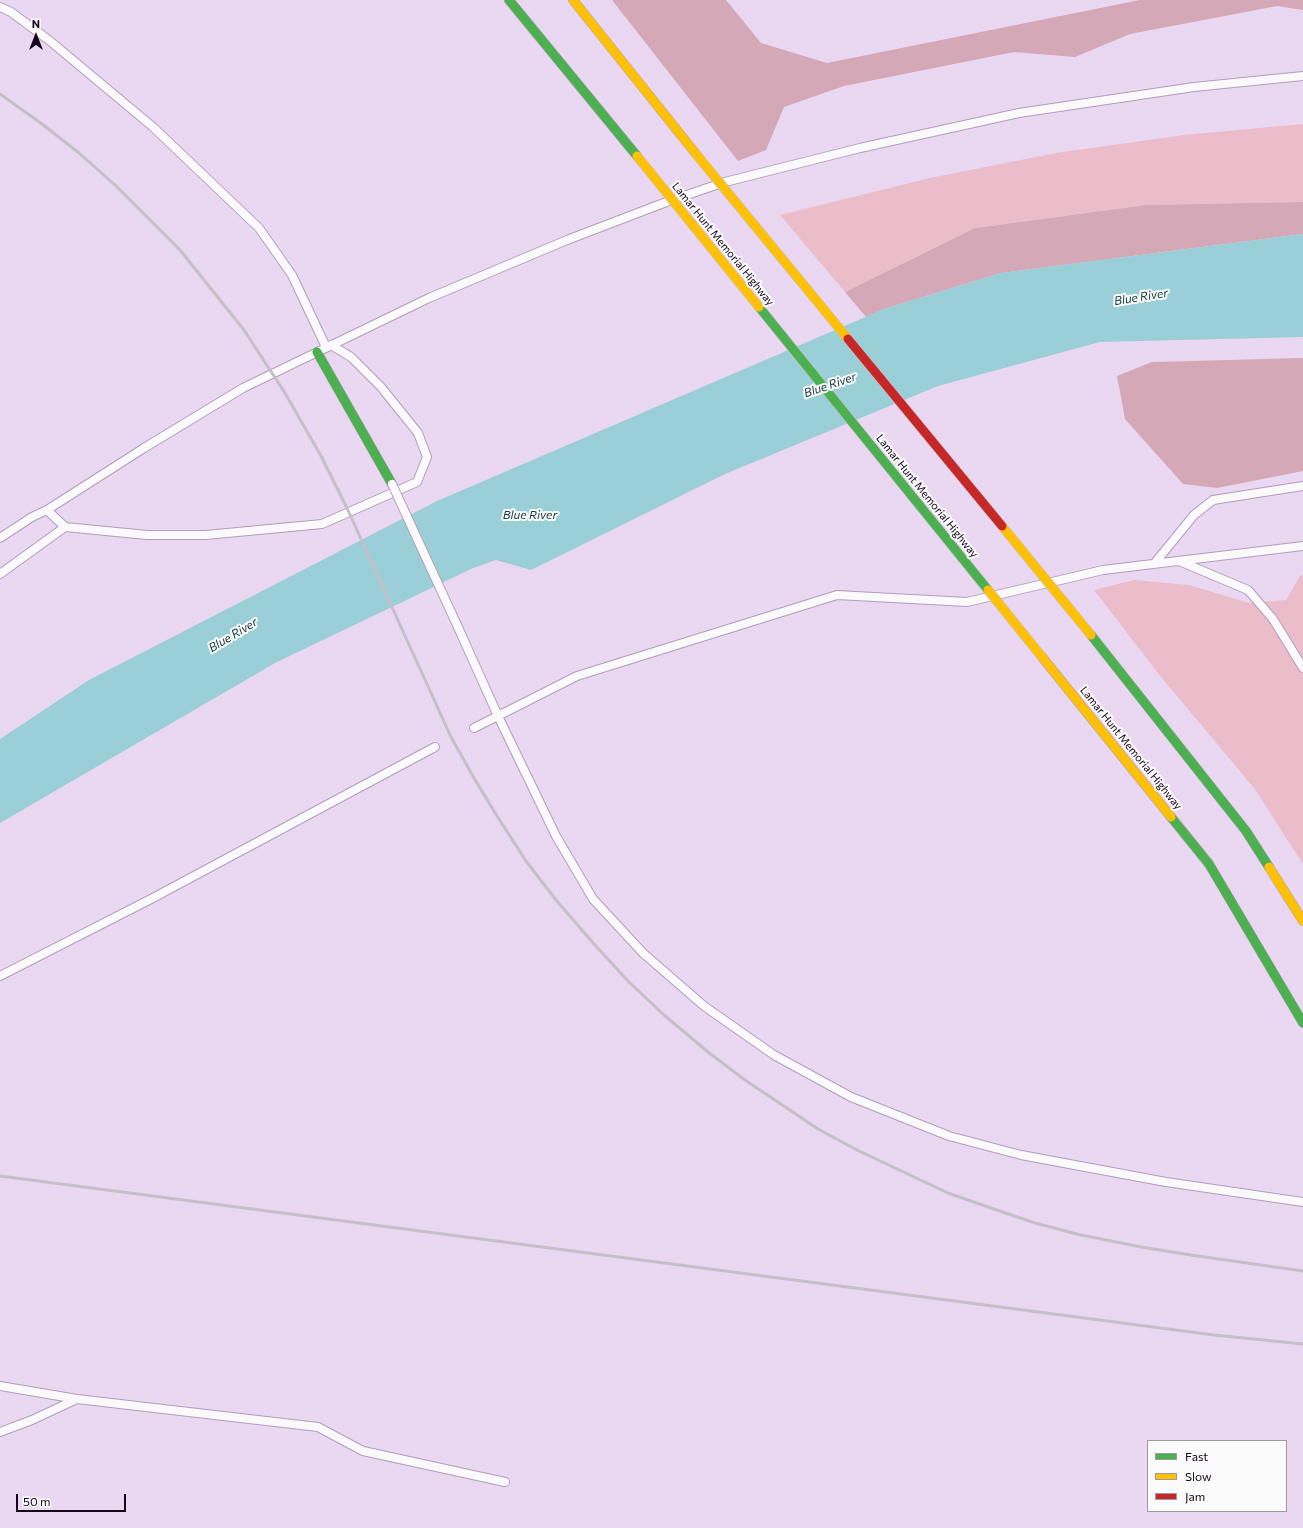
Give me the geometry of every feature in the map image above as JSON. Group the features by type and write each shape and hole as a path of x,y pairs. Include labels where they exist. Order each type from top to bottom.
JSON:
{"main road":[{"name":"Lamar Hunt Memorial Highway","path":"510,0 1209,864 1303,1023"},
{"path":"573,0 696,154 1091,635 1246,831 1303,921"},
{"path":"317,352 392,484"}],"lane":[{"path":"0,7 11,12 50,42 153,127 259,228 292,275 329,346 351,357 381,387 418,433 427,457 417,482 322,524 206,535 147,535 65,527 47,510"},
{"path":"0,538 243,388 429,298 567,240 669,201 725,182 860,148 1019,113 1194,87 1303,76"},
{"path":"392,484 498,716 556,836 593,899 643,953 704,1006 774,1055 851,1096 949,1136 1021,1155 1166,1182 1303,1202"},
{"path":"1154,564 1194,515 1213,500 1303,486"},
{"path":"0,574 65,527"},
{"path":"474,728 578,676 837,595 967,602 1103,570 1303,546"},
{"path":"1179,561 1248,590 1272,619 1303,668"},
{"path":"0,976 151,899 435,747"},
{"path":"0,1386 77,1399 318,1427 363,1451 505,1482"},
{"path":"0,1432 32,1420 77,1399"}],"shaded area":[{"path":"612,0 726,0 761,43 827,63 1140,0 1303,0 1303,10 1277,6 1130,34 1075,57 1014,52 844,86 784,107 766,150 738,161"},
{"path":"1303,124 1303,202 1146,205 975,228 845,292 780,215 930,178 1056,153 1184,135"},
{"path":"1303,202 1303,234 1001,273 884,309 866,317 845,292 975,228 1146,205"},
{"path":"1303,358 1303,471 1217,488 1183,484 1125,419 1117,376 1152,362"},
{"path":"1303,575 1303,864 1254,788 1161,677 1094,590 1134,580 1189,585 1249,603 1286,600 1300,576"}],"water":[{"name":"Blue River","path":"1303,234 1303,337 1100,342 938,386 725,474 531,570 496,560 473,568 275,663 0,823 0,739 89,680 437,501 884,309 1001,273"}],"railway":[{"path":"0,94 79,153 115,185 180,250 244,330 285,393 321,456 346,506 451,737 497,816 526,861 556,900 629,982 664,1015 708,1052 745,1080 818,1129 857,1150 948,1193 1035,1223 1081,1235 1141,1247 1303,1271"},
{"path":"0,1176 1214,1335 1303,1344"}],"traffic: fast":[{"path":"509,0 637,156"},
{"path":"759,307 988,590"},
{"path":"317,352 392,484"},
{"path":"1091,635 1246,831 1269,867"},
{"path":"1171,817 1209,864 1303,1023"}],"traffic: slow":[{"path":"573,0 696,154"},
{"path":"696,154 848,339"},
{"path":"637,156 759,307"},
{"path":"1002,526 1091,635"},
{"path":"988,590 1042,657"},
{"path":"1042,657 1171,817"},
{"path":"1269,867 1303,921"}],"traffic: jam":[{"path":"848,339 1002,526"}]}
